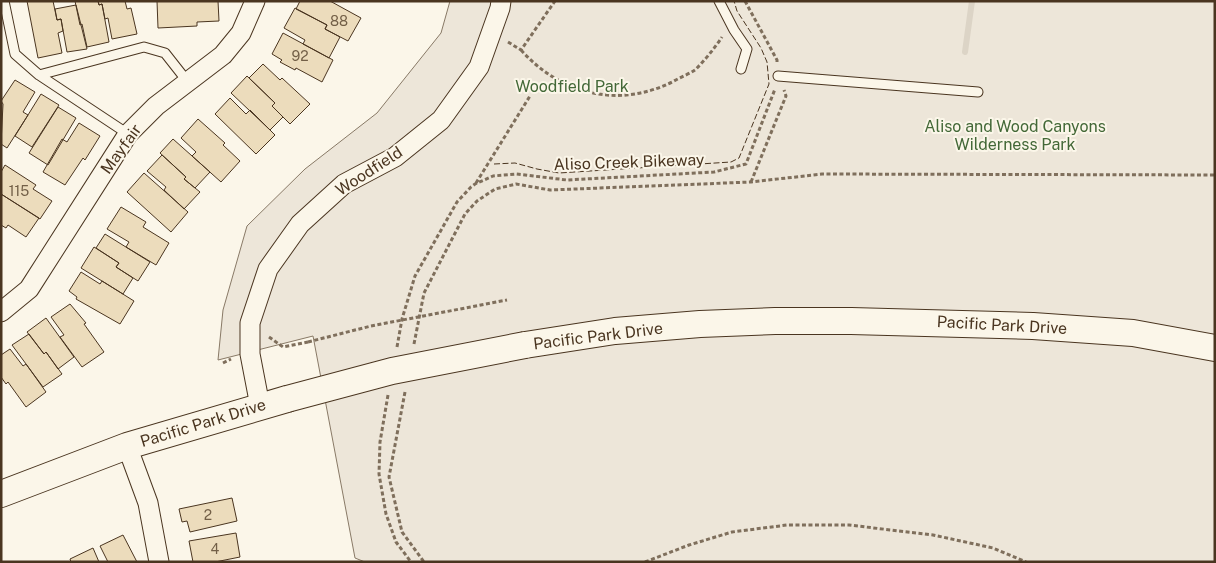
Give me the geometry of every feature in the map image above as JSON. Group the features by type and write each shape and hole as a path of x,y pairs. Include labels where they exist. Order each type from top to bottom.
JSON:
{"main road":[{"name":"Pacific Park Drive","path":"1,494 127,446 286,399 392,371 615,331 700,324 775,321 976,324 1133,333 1215,348"}],"street":[{"name":"Mayfair","path":"1,312 29,289 128,134 156,106 223,55 241,33 255,1"},
{"name":"Woodfield","path":"260,406 250,354 250,323 268,269 300,224 344,184 396,157 441,120 479,67 501,1"},
{"path":"127,446 148,503 159,562"}],"lane":[{"path":"4,1 15,54 39,74 128,134"},
{"path":"719,1 734,30 747,49 741,69"},
{"path":"39,74 144,47 165,53 187,82"},
{"path":"778,76 978,92"}],"path":[{"path":"521,50 555,1"},
{"name":"Aliso Creek Bikeway","path":"395,357 402,319 415,276 457,202 471,186 493,176 516,174 567,180 714,172 746,164 775,90 778,76 777,60 745,1"},
{"path":"507,34 505,41 521,50 535,65 552,77 597,95 624,96 664,86 693,71 712,51 723,35 721,31"},
{"path":"751,182 786,96 778,76"},
{"path":"475,184 530,96"},
{"path":"413,351 424,293 465,214 477,201 494,189 516,184 550,190 751,182 822,174 1215,175"},
{"path":"267,334 271,340 283,347 371,326 507,300"},
{"path":"406,390 389,477 402,532 424,562"},
{"path":"388,394 380,442 379,474 386,514 396,542 411,562"},
{"path":"645,562 732,532 787,525 849,525 933,535 993,548 1026,562"}],"green space":[{"path":"450,1 1215,1 1215,562 365,562 355,558 313,336 218,360 223,310 247,226 305,169 377,113 441,33"}],"building":[{"path":"27,1 53,1 57,20 61,19 63,31 58,33 62,53 38,58"},
{"path":"75,1 98,1 99,5 102,4 109,42 87,47"},
{"path":"98,1 125,1 127,9 131,8 137,34 112,39 108,18 105,19 102,4 99,5"},
{"path":"157,1 218,1 219,21 197,22 197,26 158,28"},
{"path":"300,1 330,1 361,18 348,41 325,29 327,25 296,9"},
{"path":"76,5 87,49 67,52 61,19 57,20 55,9"},
{"path":"295,8 327,25 325,29 340,37 329,58 303,44 305,40 284,28"},
{"path":"283,33 333,60 322,82 280,62 282,60 272,54"},
{"path":"263,64 280,80 282,78 310,104 290,124 272,106 275,103 249,78"},
{"path":"247,76 275,103 272,106 283,117 270,130 231,93"},
{"path":"15,80 35,92 23,112 28,115 7,148 1,144 3,104 1,101"},
{"path":"41,94 59,105 32,147 15,136"},
{"path":"230,98 246,114 250,110 275,135 256,154 215,114"},
{"path":"58,107 76,118 48,165 29,153"},
{"path":"198,119 225,143 223,145 240,161 221,182 192,156 196,152 181,138"},
{"path":"79,123 100,136 85,160 83,158 65,185 43,172 62,139 67,142"},
{"path":"173,139 210,172 195,188 160,153"},
{"path":"162,155 186,177 184,179 200,192 184,209 164,190 166,187 147,171"},
{"path":"5,165 36,185 33,189 52,201 40,219 1,194 1,172"},
{"path":"144,173 188,212 171,232 127,192"},
{"path":"1,194 39,218 26,237 8,225 6,228 1,225"},
{"path":"121,207 146,222 143,227 169,243 156,265 126,247 129,242 107,229"},
{"path":"105,234 150,262 138,281 116,267 119,263 96,248"},
{"path":"94,247 119,263 116,267 133,278 123,294 81,268"},
{"path":"81,272 100,284 102,281 134,301 120,324 76,299 77,297 69,291"},
{"path":"70,304 86,323 84,324 104,352 82,367 60,337 64,335 51,317"},
{"path":"46,318 74,357 58,369 46,352 44,354 27,332"},
{"path":"29,334 44,354 46,352 62,374 43,387 12,345"},
{"path":"10,349 23,366 26,364 46,392 26,407 8,382 6,384 1,377 1,355"},
{"path":"232,498 237,521 190,532 187,521 182,522 179,509"},
{"path":"236,533 240,557 215,562 193,562 189,541"},
{"path":"123,535 137,562 108,562 100,546"},
{"path":"93,548 99,562 71,562 70,559"}],"waterway":[{"path":"965,52 972,1"}],"fence":[{"path":"494,164 515,163 559,173 731,162 739,158 769,84 767,62 761,48 737,11 734,1"}],"park label":[{"name":"Woodfield Park","path":"572,86"},
{"name":"Aliso and Wood Canyons Wilderness Park","path":"1015,135"}]}
